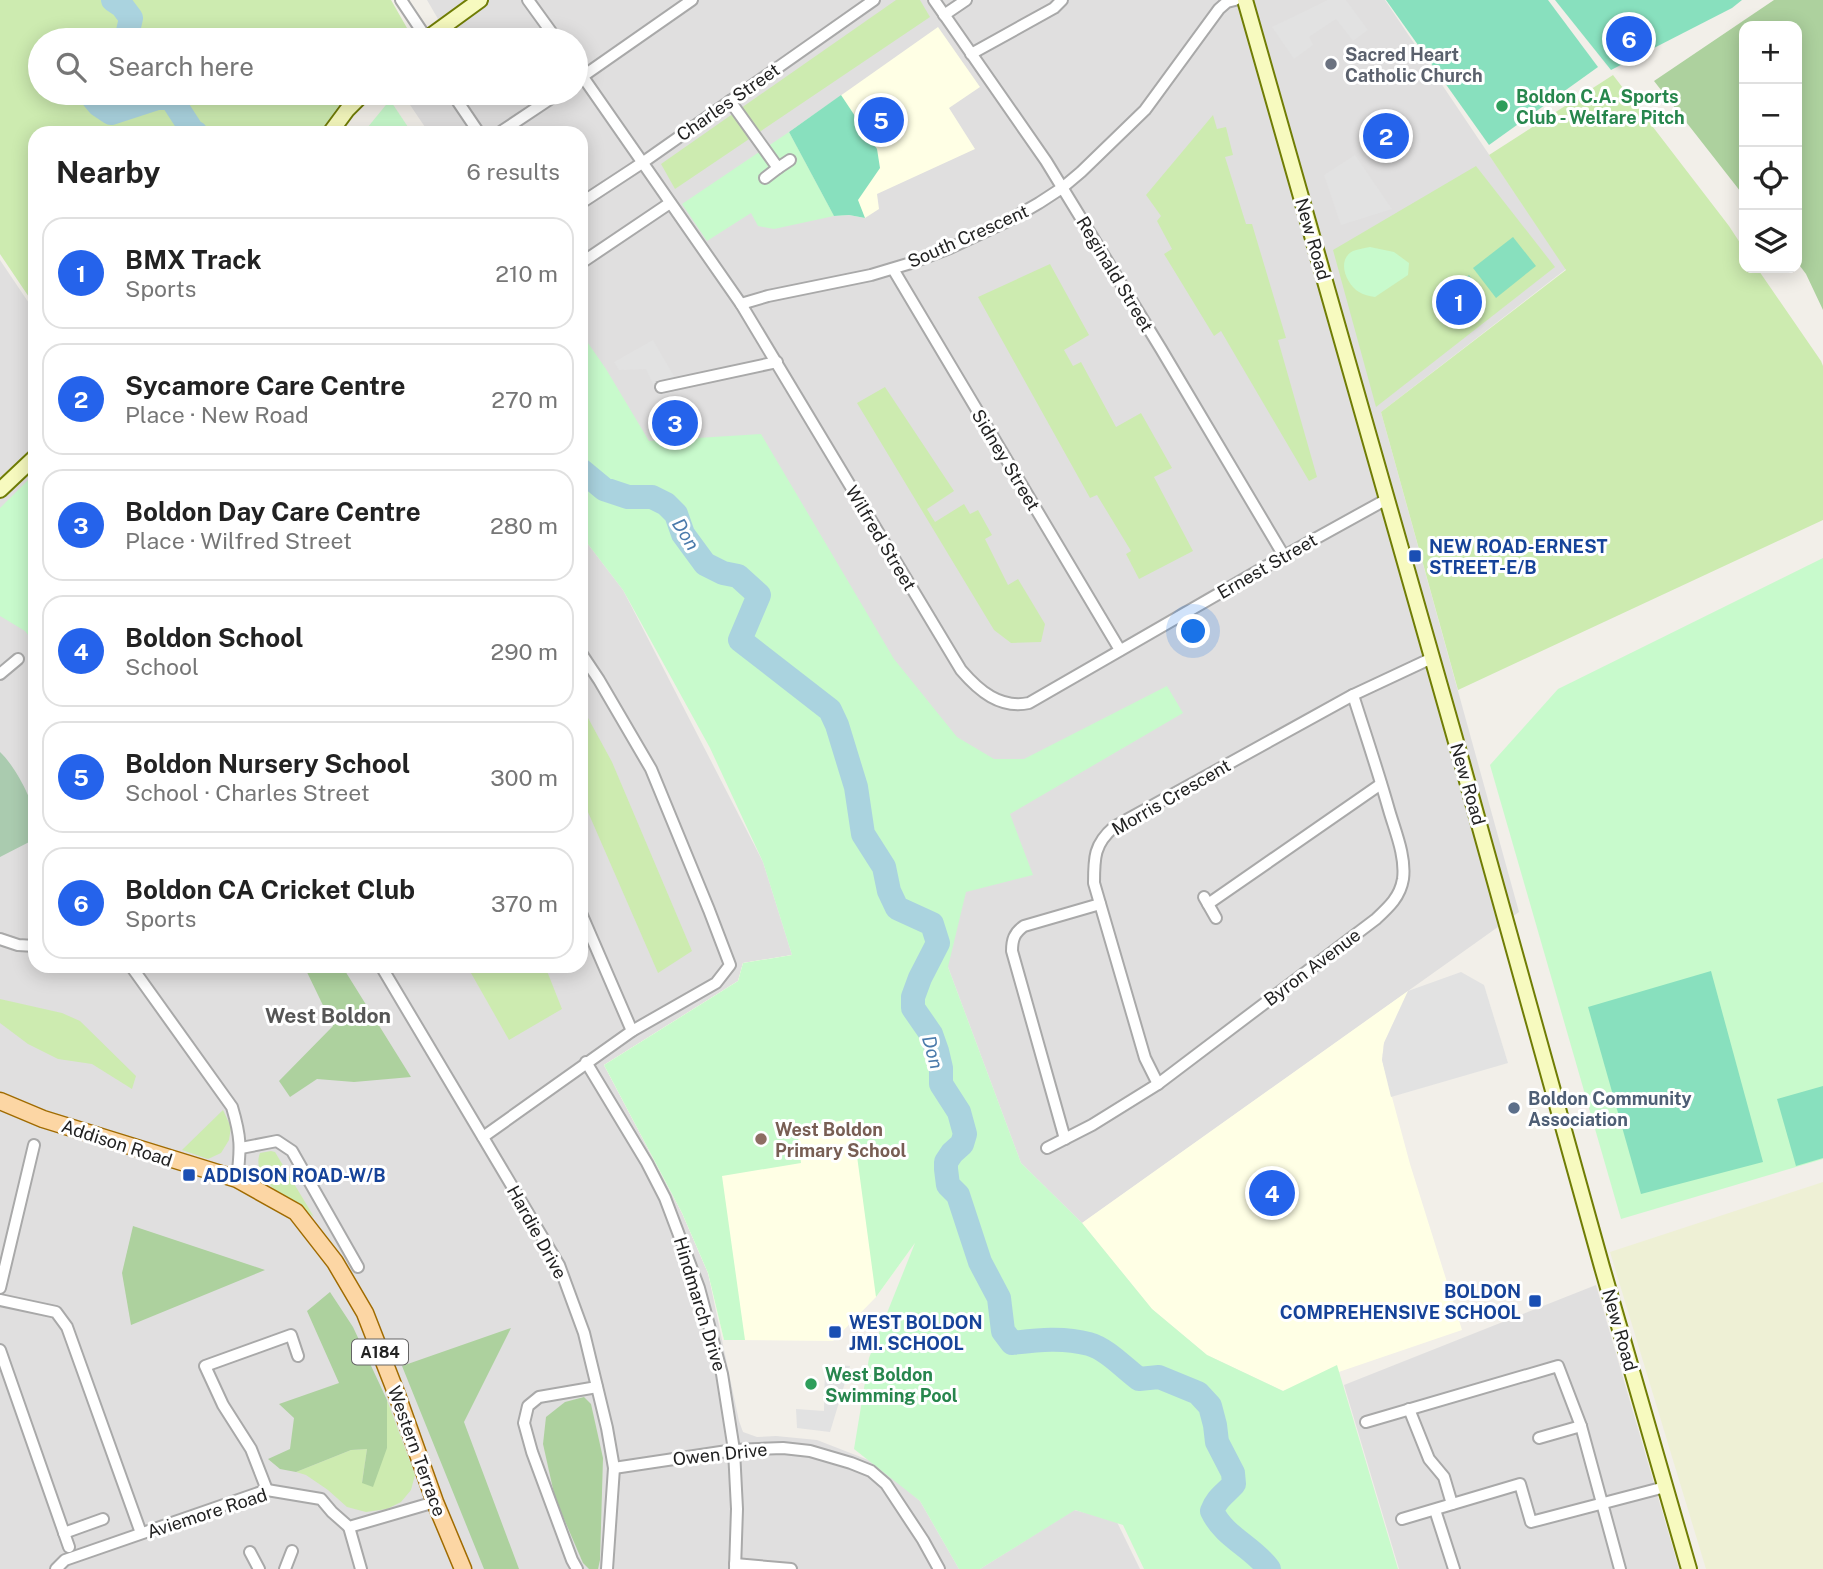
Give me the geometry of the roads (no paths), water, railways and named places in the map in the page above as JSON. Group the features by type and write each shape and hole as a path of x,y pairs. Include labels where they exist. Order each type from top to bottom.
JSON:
{"main road":[{"path":"442,28 480,0"},
{"name":"New Road","path":"1245,0 1689,1569"},
{"path":"335,126 353,105"},
{"path":"0,490 28,464"},
{"name":"Addison Road","path":"0,1101 43,1119 237,1179"},
{"name":"Western Terrace","path":"237,1179 296,1212 334,1262 365,1313 435,1502 463,1569"}],"street":[{"path":"401,0 418,28"},
{"path":"528,0 548,28"},
{"path":"588,68 692,0"},
{"name":"Charles Street","path":"588,198 874,0"},
{"name":"Reginald Street","path":"934,0 1046,161 1284,556"},
{"path":"944,15 966,0"},
{"path":"971,54 1054,8 1062,0"},
{"name":"South Crescent","path":"741,304 893,269 939,253 1008,221 1039,203 1062,188 1145,110 1219,9 1227,2 1235,0"},
{"name":"Wilfred Street","path":"588,89 741,304 961,670 972,684 999,702"},
{"path":"730,101 778,168"},
{"path":"460,105 474,126"},
{"path":"510,126 541,105"},
{"path":"765,178 790,160"},
{"path":"588,258 670,203"},
{"name":"Sidney Street","path":"893,269 1120,650"},
{"path":"661,387 776,362"},
{"name":"Ernest Street","path":"999,702 1012,705 1029,703 1387,499"},
{"name":"Morris Crescent","path":"1158,1084 1145,1058 1094,883 1094,860 1101,838 1114,827 1353,695 1432,658"},
{"path":"0,674 18,659"},
{"path":"483,1137 632,1031 716,983 730,965 651,769 588,664"},
{"name":"Byron Avenue","path":"1048,1148 1122,1108 1158,1084 1390,907 1399,894 1404,865 1353,695"},
{"path":"1216,918 1206,901 1381,784"},
{"path":"1065,1139 1012,943 1018,930 1024,926 1100,904"},
{"path":"588,929 632,1031"},
{"path":"0,939 28,946"},
{"path":"136,973 232,1107 241,1148 237,1179"},
{"name":"Hardie Drive","path":"385,973 559,1265 584,1333 614,1468 607,1569"},
{"name":"Hindmarch Drive","path":"586,1062 665,1198 698,1288 722,1374 734,1450 737,1509 735,1566"},
{"path":"241,1148 277,1140 292,1151 358,1266"},
{"path":"0,1288 34,1144"},
{"path":"0,1300 56,1312 67,1327 141,1534"},
{"path":"267,1490 251,1450 199,1366 291,1335 298,1356"},
{"path":"0,1350 69,1547"},
{"path":"1366,1422 1558,1366 1581,1426 1620,1569"},
{"path":"578,1569 572,1560 536,1464 524,1423 528,1406 539,1397 597,1387"},
{"path":"1409,1409 1429,1459 1444,1477 1452,1504"},
{"path":"1539,1438 1581,1426"},
{"name":"Owen Drive","path":"614,1468 734,1450 783,1448 810,1451 851,1463 871,1471 886,1484 939,1569"},
{"path":"1402,1519 1520,1484 1531,1522 1665,1487"},
{"name":"Aviemore Road","path":"56,1569 65,1560 267,1490 321,1499 349,1527"},
{"path":"361,1569 349,1527 435,1502"},
{"path":"1435,1510 1454,1569"},
{"path":"64,1533 103,1518"},
{"path":"285,1569 292,1551"},
{"path":"250,1552 259,1569"},
{"path":"735,1566 792,1569"}],"waterway":[{"name":"Don","path":"113,0 122,6 131,18 129,28"},
{"name":"Don","path":"99,105 111,113 136,105"},
{"name":"Don","path":"176,105 189,126"},
{"name":"Don","path":"588,476 604,489 628,497 652,497 666,504 676,514 683,534 705,564 723,573 738,576 759,595 740,640 830,710 856,787 863,834 884,867 889,891 897,908 932,924 938,943 920,978 913,997 913,1008 931,1034 941,1068 941,1084 959,1112 965,1134 962,1144 946,1162 948,1185 958,1195 980,1262 999,1298 1003,1331 1012,1343 1060,1340 1096,1346 1139,1379 1159,1377 1198,1393 1210,1406 1217,1442 1233,1473 1234,1484 1212,1511 1224,1528 1269,1569"}],"place":[{"name":"Boldon CA Cricket Club","path":"1629,39"},
{"name":"Sacred Heart Catholic Church","path":"1331,64"},
{"name":"Boldon C.A. Sports Club - Welfare Pitch","path":"1502,106"},
{"name":"Boldon Nursery School","path":"881,120"},
{"name":"Sycamore Care Centre","path":"1386,136"},
{"name":"BMX Track","path":"1459,302"},
{"name":"Boldon Day Care Centre","path":"675,423"},
{"name":"NEW ROAD-ERNEST STREET-E/B","path":"1415,556"},
{"name":"Boldon Community Association","path":"1514,1108"},
{"name":"West Boldon Primary School","path":"761,1139"},
{"name":"ADDISON ROAD-W/B","path":"189,1175"},
{"name":"Boldon School","path":"1272,1193"},
{"name":"BOLDON COMPREHENSIVE SCHOOL","path":"1535,1301"},
{"name":"WEST BOLDON JMI. SCHOOL","path":"835,1332"},
{"name":"West Boldon Swimming Pool","path":"811,1384"}],"district":[{"name":"West Boldon","path":"328,1015"}]}
